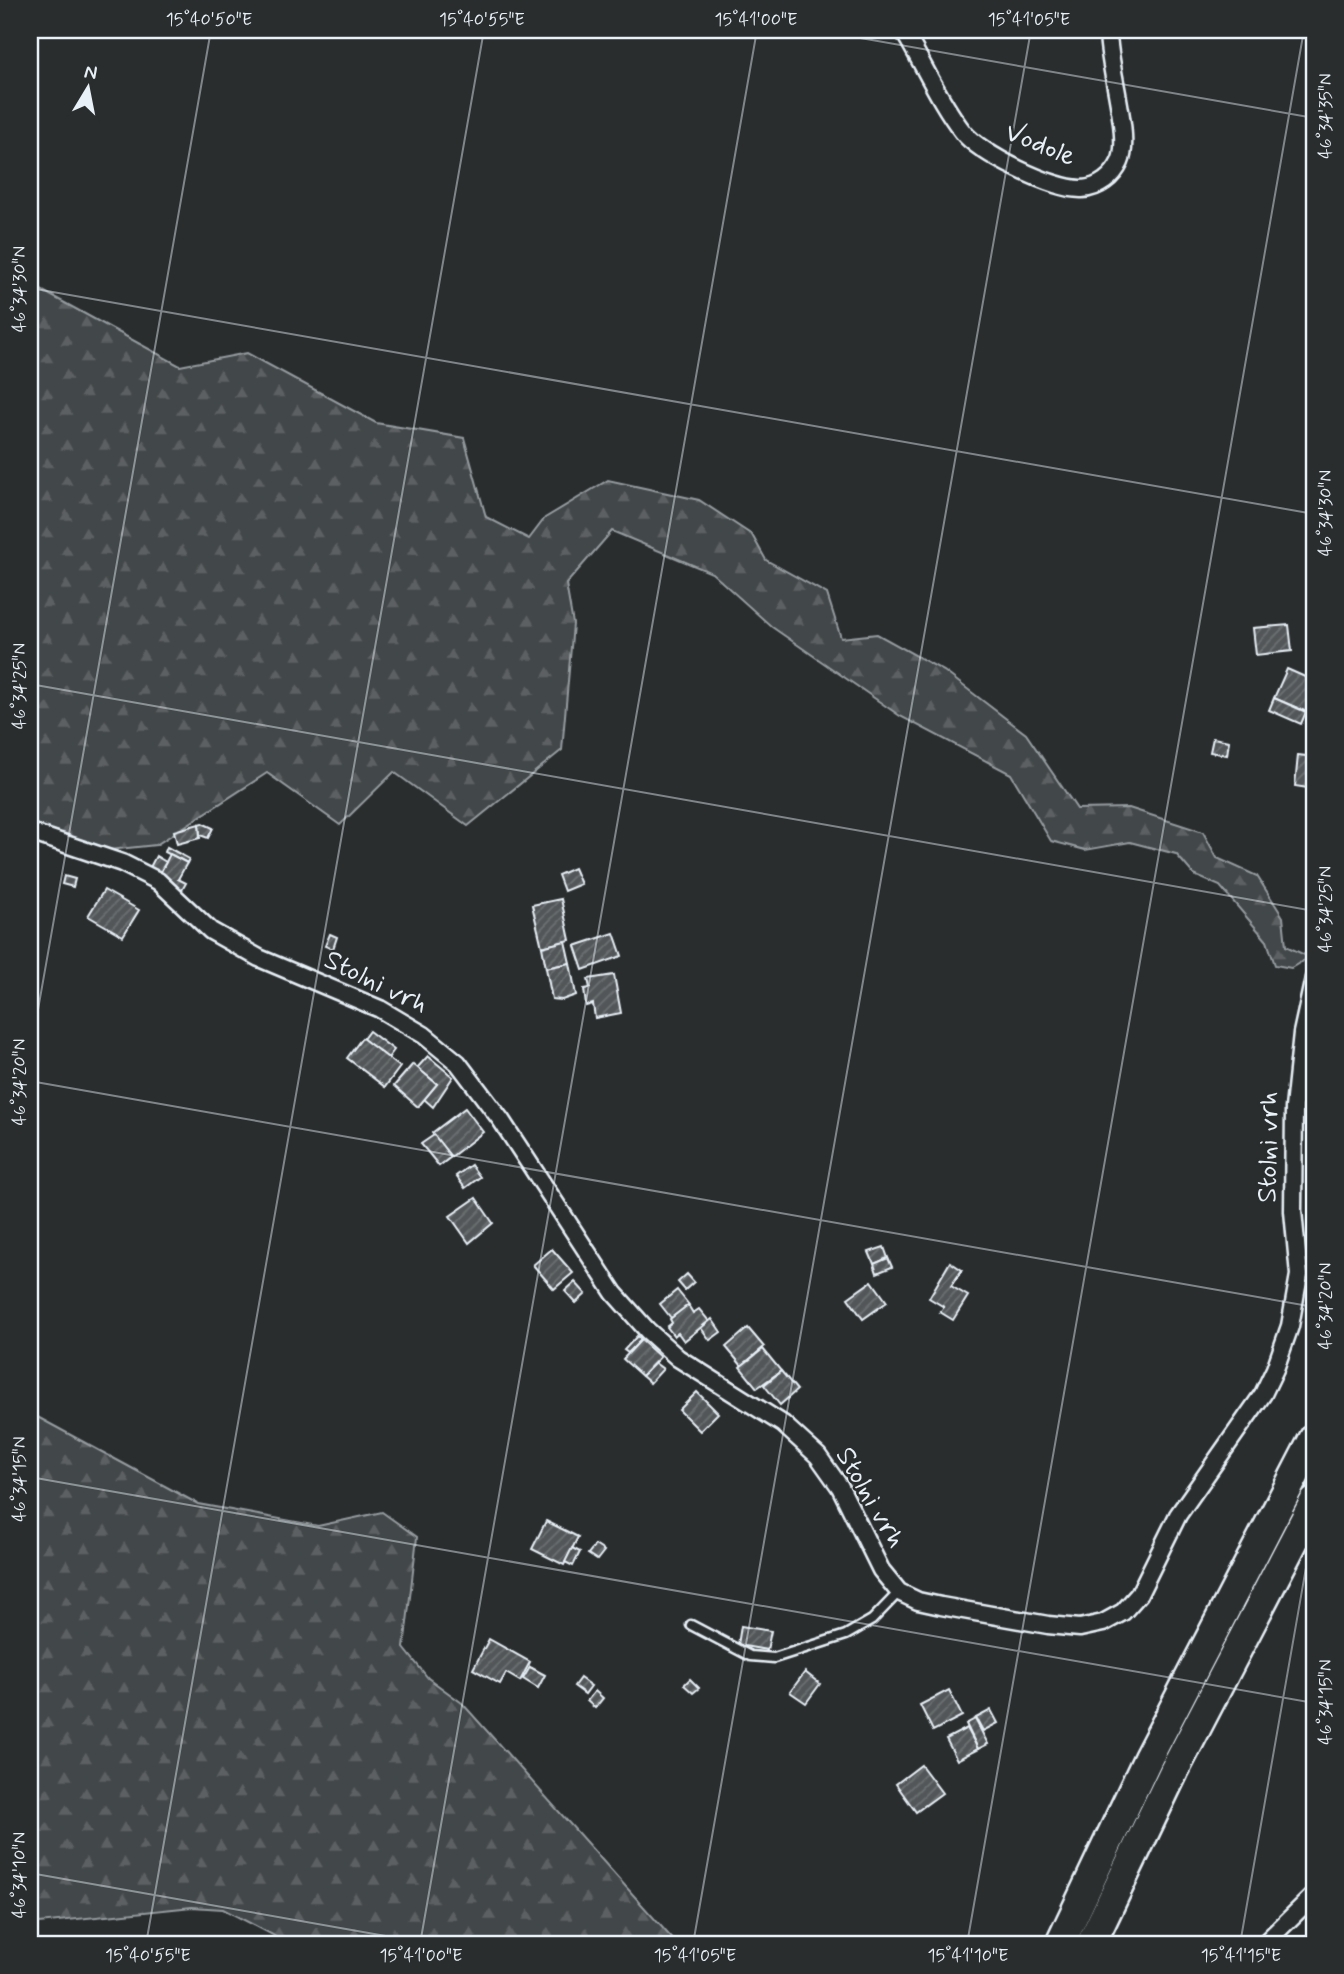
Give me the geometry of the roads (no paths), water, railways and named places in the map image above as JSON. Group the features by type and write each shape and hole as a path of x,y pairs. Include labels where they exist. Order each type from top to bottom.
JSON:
{"highway":[{"path":"1060,1944 1148,1758 1314,1438"},
{"path":"1091,1944 1174,1771 1314,1502"}],"street":[{"name":"Vodole","path":"903,30 947,108 964,133 982,150 1032,174 1081,189 1101,184 1121,161 1124,139 1112,75 1108,30"},
{"name":"Stolni vrh","path":"30,832 122,863 158,881 211,931 259,958 380,1009 424,1035 458,1063 531,1162 554,1205 614,1293 646,1330 678,1358 783,1424 818,1456 840,1487 881,1570 899,1591 918,1601 941,1606 1080,1628 1103,1623 1123,1612 1139,1594 1178,1515 1262,1394 1279,1361 1290,1326 1299,1275 1293,1211 1294,1108 1302,1033 1314,978"},
{"path":"1264,1944 1314,1895"}],"lane":[{"path":"691,1625 750,1656 774,1658 846,1635 872,1620 899,1591"}]}
